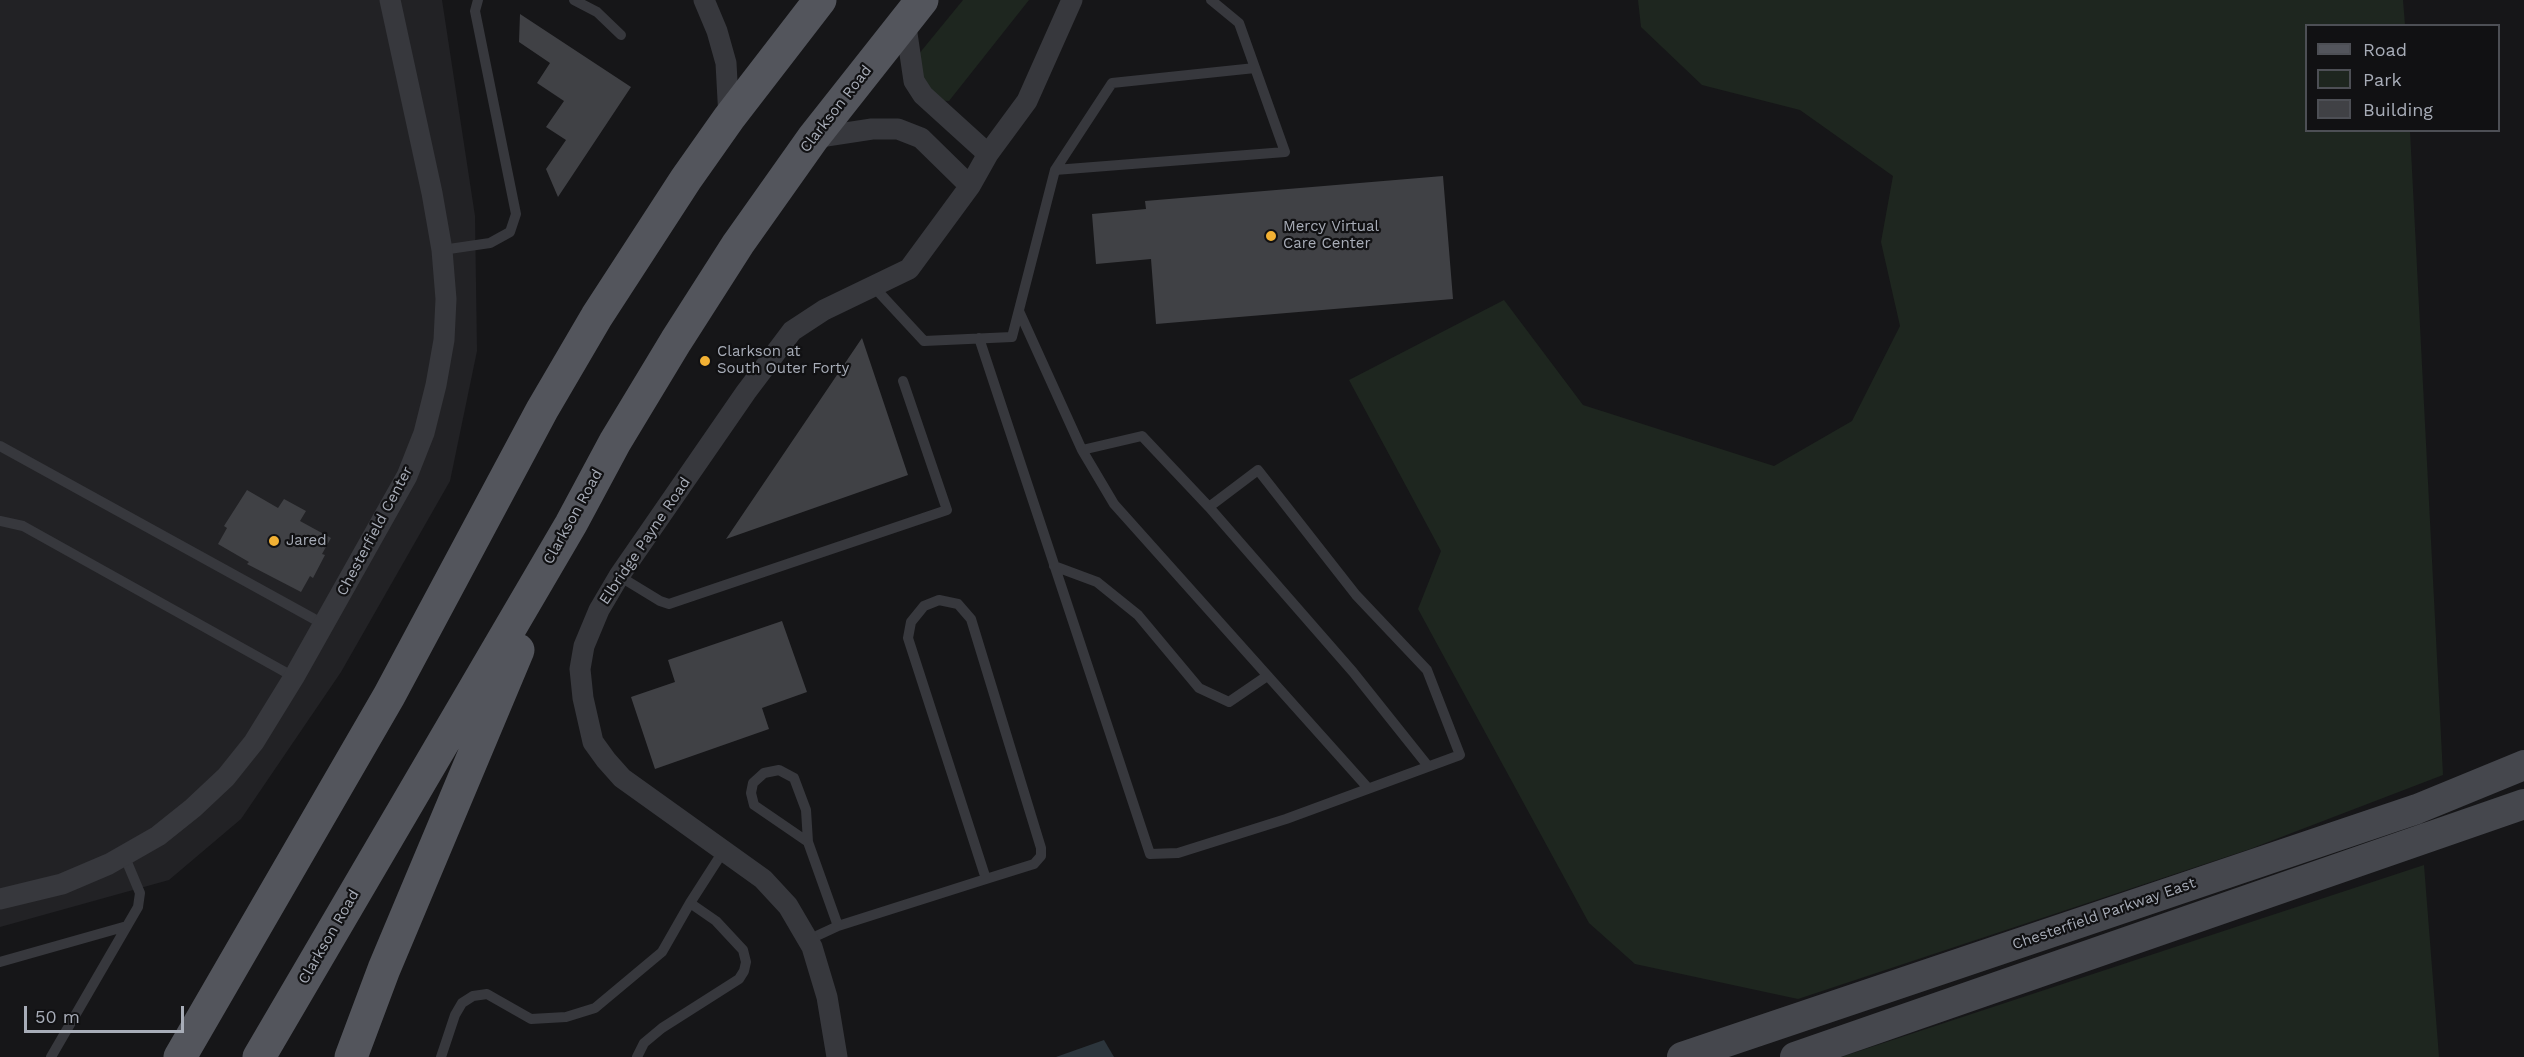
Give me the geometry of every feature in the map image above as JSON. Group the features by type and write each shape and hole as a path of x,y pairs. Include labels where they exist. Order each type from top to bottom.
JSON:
{"main road":[{"path":"180,1057 389,696 580,344 644,241 729,118 820,0"},
{"name":"Clarkson Road","path":"259,1057 571,524 615,441 676,341 738,244 813,138 913,10"},
{"path":"351,1057 388,958 571,524"}],"street":[{"name":"Chesterfield Center","path":"0,899 62,884 124,855 158,836 226,777 254,742 294,677 407,476 424,433 436,384 444,340 446,299 442,249 432,193 390,0"},
{"path":"704,0 717,31 726,63 729,118"},
{"name":"Elbridge Payne Road","path":"837,1057 827,998 810,939 788,906 763,879 622,778 593,742 583,698 580,669 584,646 599,610 619,576 746,392 792,331 824,310 909,268 970,186 988,154 1027,101 1072,0"},
{"path":"913,10 914,81 923,95 988,154"},
{"path":"813,138 872,129 898,129 921,138 970,186"},
{"name":"Chesterfield Parkway East","path":"1682,1057 2417,809 2524,765"},
{"path":"1795,1057 2524,804"}],"lane":[{"path":"442,249 490,243 510,232 516,214 476,11 478,0"},
{"path":"574,0 597,12 621,35"},
{"path":"1054,170 1285,152 1239,23 1211,0"},
{"path":"873,286 924,340 1012,337 1054,170 1112,83 1255,68"},
{"path":"1019,311 1082,450 1114,504 1368,788"},
{"path":"979,338 1150,854 1178,853 1286,819 1460,755 1427,670 1356,595 1258,470 1209,507"},
{"path":"619,576 669,604 947,510 903,381"},
{"path":"1082,450 1142,436 1209,507 1353,672 1428,766"},
{"path":"0,446 325,625"},
{"path":"0,521 22,526 294,677"},
{"path":"1054,566 1096,582 1138,615 1199,688 1229,702 1267,676"},
{"path":"810,939 838,926 1034,864 1041,856 1041,848 972,619 958,604 939,600 924,606 911,622 908,638 986,879"},
{"path":"808,843 754,805 751,793 753,783 764,773 779,770 794,778 806,810 808,843 838,926"},
{"path":"441,1057 455,1015 462,1003 473,996 487,994 531,1019 566,1017 595,1008 662,952 724,850"},
{"path":"51,1057 138,908 140,893 124,855"},
{"path":"637,1057 644,1043 662,1028 739,979 744,971 746,962 743,950 716,921 690,903"},
{"path":"0,962 127,926"}],"shaded area":[{"path":"0,0 442,0 475,216 477,351 450,481 341,672 241,819 169,880 0,927"},
{"path":"1104,1040 1114,1057 1056,1057"}],"green space":[{"path":"963,0 1029,0 949,101 932,100 909,66"},
{"path":"1638,0 2403,0 2405,24 2305,24 2305,132 2410,132 2443,775 2250,849 1798,999 1635,964 1589,923 1418,609 1441,551 1349,380 1504,300 1583,405 1774,466 1852,421 1900,326 1881,242 1893,176 1800,110 1702,85 1641,27"},
{"path":"2424,865 2439,1057 1841,1057"}],"building":[{"path":"520,14 631,87 558,197 546,169 566,140 546,127 564,101 537,83 550,63 519,42"},
{"name":"Mercy Virtual Care Center","path":"1443,176 1453,299 1156,324 1151,259 1096,264 1092,214 1146,209 1145,201"},
{"path":"862,338 908,475 726,539"},
{"name":"Jared","path":"247,490 278,508 284,499 306,511 300,521 331,538 313,578 310,576 301,592 247,564 249,562 218,544 227,528 224,526"},
{"path":"782,621 807,692 762,708 769,729 655,769 631,697 675,682 668,660"}],"place":[{"name":"Mercy Virtual Care Center","path":"1271,236"},
{"name":"Clarkson at South Outer Forty","path":"705,361"},
{"name":"Jared","path":"274,541"}]}
